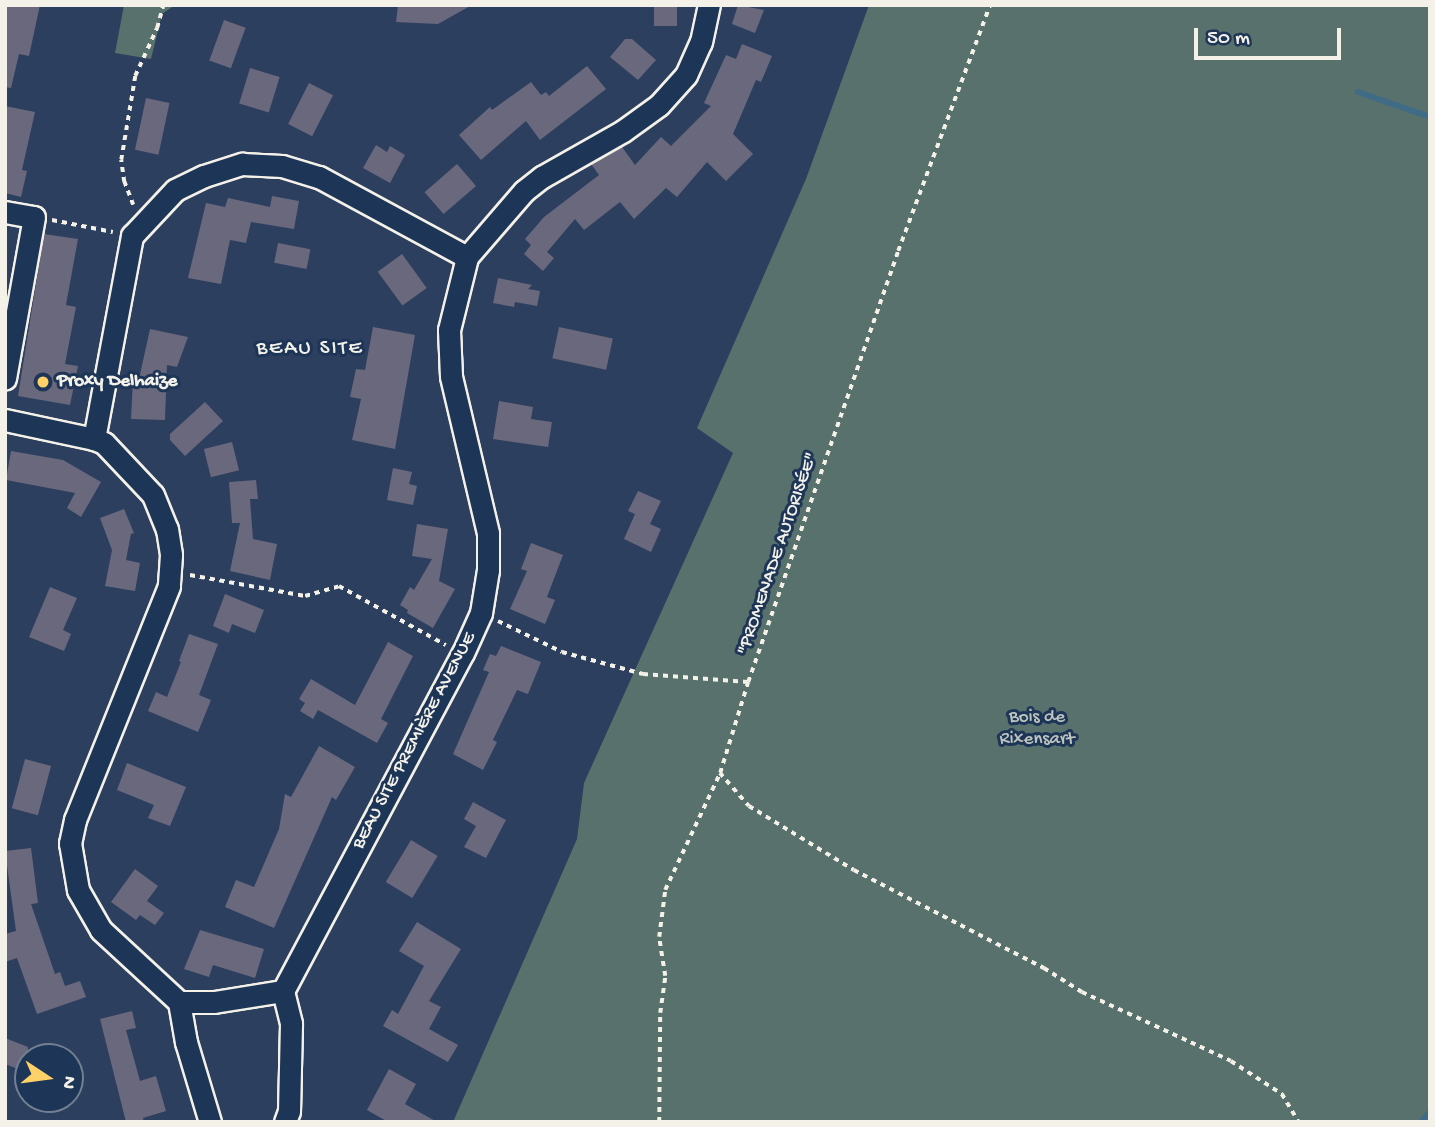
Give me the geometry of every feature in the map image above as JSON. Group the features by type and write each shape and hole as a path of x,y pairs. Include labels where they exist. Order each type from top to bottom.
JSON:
{"street":[{"name":"BEAU SITE PREMIÈRE AVENUE","path":"284,990 463,653 481,613 488,570 488,533 451,376 449,330 467,257 524,191 659,105 686,75 701,41 709,5"},
{"path":"94,439 132,236 175,190 204,176 242,164 282,166 319,177 467,257"},
{"path":"5,212 34,217 5,378"},
{"path":"5,421 94,439 132,469 153,495 167,529 170,571 162,607 75,820 70,843 78,890 101,930 179,1002 186,1042 210,1122"},
{"path":"179,1002 214,1002 284,990 291,1024 289,1111 285,1122"}],"path":[{"path":"146,219 134,208 124,181 121,160 135,76 157,28 163,5"},
{"name":"\"PROMENADE AUTORISÉE\"","path":"659,1122 660,1013 665,976 659,937 665,890 720,773 748,682 898,251 990,5"},
{"path":"34,217 132,236"},
{"path":"170,571 305,596 339,586 463,653"},
{"path":"481,613 562,652 643,674 748,682"},
{"path":"720,773 749,806 854,870 1044,968 1082,992 1231,1061 1282,1094 1299,1122"}],"green space":[{"path":"124,5 175,5 162,14 151,59 115,53"},
{"name":"Bois de Rixensart","path":"869,5 1430,5 1430,1122 453,1122 577,839 584,783 733,453 697,428 806,179"}],"building":[{"path":"5,5 40,5 29,56 19,54 11,88 5,87"},
{"path":"398,5 472,5 438,24 396,22"},
{"path":"654,5 677,5 677,26 654,26"},
{"path":"738,5 764,10 755,33 732,24"},
{"path":"224,20 246,28 231,68 209,60"},
{"path":"625,39 632,39 656,60 638,80 610,57"},
{"path":"742,44 772,56 761,82 756,80 733,134 753,154 726,181 707,162 677,197 666,188 634,219 620,202 584,230 575,219 547,252 554,258 543,271 524,254 531,245 525,239 544,217 599,175 591,164 622,147 635,165 661,137 671,146 711,106 704,103 726,55 736,59"},
{"path":"587,66 606,89 540,140 526,121 481,160 459,135 490,107 492,110 531,82 541,95 546,92 549,96"},
{"path":"250,68 280,77 269,112 239,103"},
{"path":"309,83 333,95 312,136 288,124"},
{"path":"146,98 169,103 158,155 135,150"},
{"path":"5,106 35,112 22,170 27,171 21,197 5,193"},
{"path":"376,145 387,152 390,146 405,155 390,183 363,168"},
{"path":"457,164 476,186 444,214 425,192"},
{"path":"272,196 299,201 294,229 251,222 246,243 230,240 221,284 188,278 206,203 225,207 228,198 270,207"},
{"path":"44,234 78,239 66,305 76,307 65,364 78,366 70,405 18,396"},
{"path":"278,243 310,249 307,269 274,263"},
{"path":"402,254 427,288 402,306 378,272"},
{"path":"498,278 532,285 528,289 540,291 537,306 515,302 514,307 493,303"},
{"path":"373,327 415,335 395,449 352,440 361,399 350,397 356,369 365,370"},
{"path":"559,327 613,338 606,370 552,358"},
{"path":"150,329 188,337 177,367 167,365 165,420 131,419 133,379 139,379"},
{"path":"499,401 533,407 531,419 552,422 548,447 493,439"},
{"path":"205,402 223,421 185,456 170,440 170,434"},
{"path":"232,442 239,470 211,477 204,449"},
{"path":"11,451 63,460 101,482 81,517 67,508 75,493 6,480"},
{"path":"393,468 412,472 409,484 417,486 413,505 387,500"},
{"path":"256,480 258,499 250,499 253,539 277,544 270,580 230,571 240,523 232,523 229,482"},
{"path":"638,491 661,501 650,524 661,529 651,552 624,539 635,514 628,511"},
{"path":"124,509 134,533 131,534 126,560 140,563 135,591 105,586 112,550 100,518"},
{"path":"417,524 448,529 439,581 455,589 433,628 407,613 408,610 400,605 410,587 414,590 432,559 412,556"},
{"path":"531,543 563,555 547,597 555,600 545,624 510,609 527,571 521,569"},
{"path":"50,587 77,598 63,630 71,634 64,651 29,637"},
{"path":"225,594 264,610 255,633 232,624 229,633 213,626"},
{"path":"189,634 218,644 199,695 211,700 198,732 148,711 156,692 167,697"},
{"path":"388,642 413,656 381,719 388,723 377,743 318,710 313,719 300,711 305,703 299,699 311,679 355,705"},
{"path":"501,646 541,662 528,694 517,690 493,740 497,742 483,770 453,754 489,672 483,670 490,654 496,656"},
{"path":"319,746 355,767 336,800 332,797 274,928 225,907 236,880 254,887 279,829 285,794 291,797"},
{"path":"25,759 51,766 38,815 12,808"},
{"path":"127,763 186,787 170,826 148,818 154,805 117,790"},
{"path":"473,802 506,820 486,858 464,847 476,826 464,819"},
{"path":"411,840 438,856 412,898 386,882"},
{"path":"31,848 38,903 31,904 55,974 60,972 65,986 80,981 86,997 37,1014 17,958 5,962 5,934 16,931 5,851"},
{"path":"135,869 158,886 147,901 164,913 155,925 140,915 136,920 111,902"},
{"path":"417,922 461,949 429,1001 441,1007 429,1029 458,1045 448,1062 383,1026 392,1010 398,1014 424,966 399,951"},
{"path":"200,930 264,949 255,978 213,965 209,977 184,969"},
{"path":"132,1011 136,1028 126,1030 140,1081 156,1076 166,1111 143,1118 144,1122 126,1122 100,1019"},
{"path":"5,1038 18,1043 14,1043 14,1068 5,1064"},
{"path":"389,1069 416,1084 405,1104 437,1122 388,1122 367,1110"}],"waterway":[{"path":"1358,92 1430,117"},
{"path":"1421,1122 1430,1112"}],"place":[{"name":"Proxy Delhaize","path":"43,382"}],"district":[{"name":"BEAU SITE","path":"310,350"}]}
